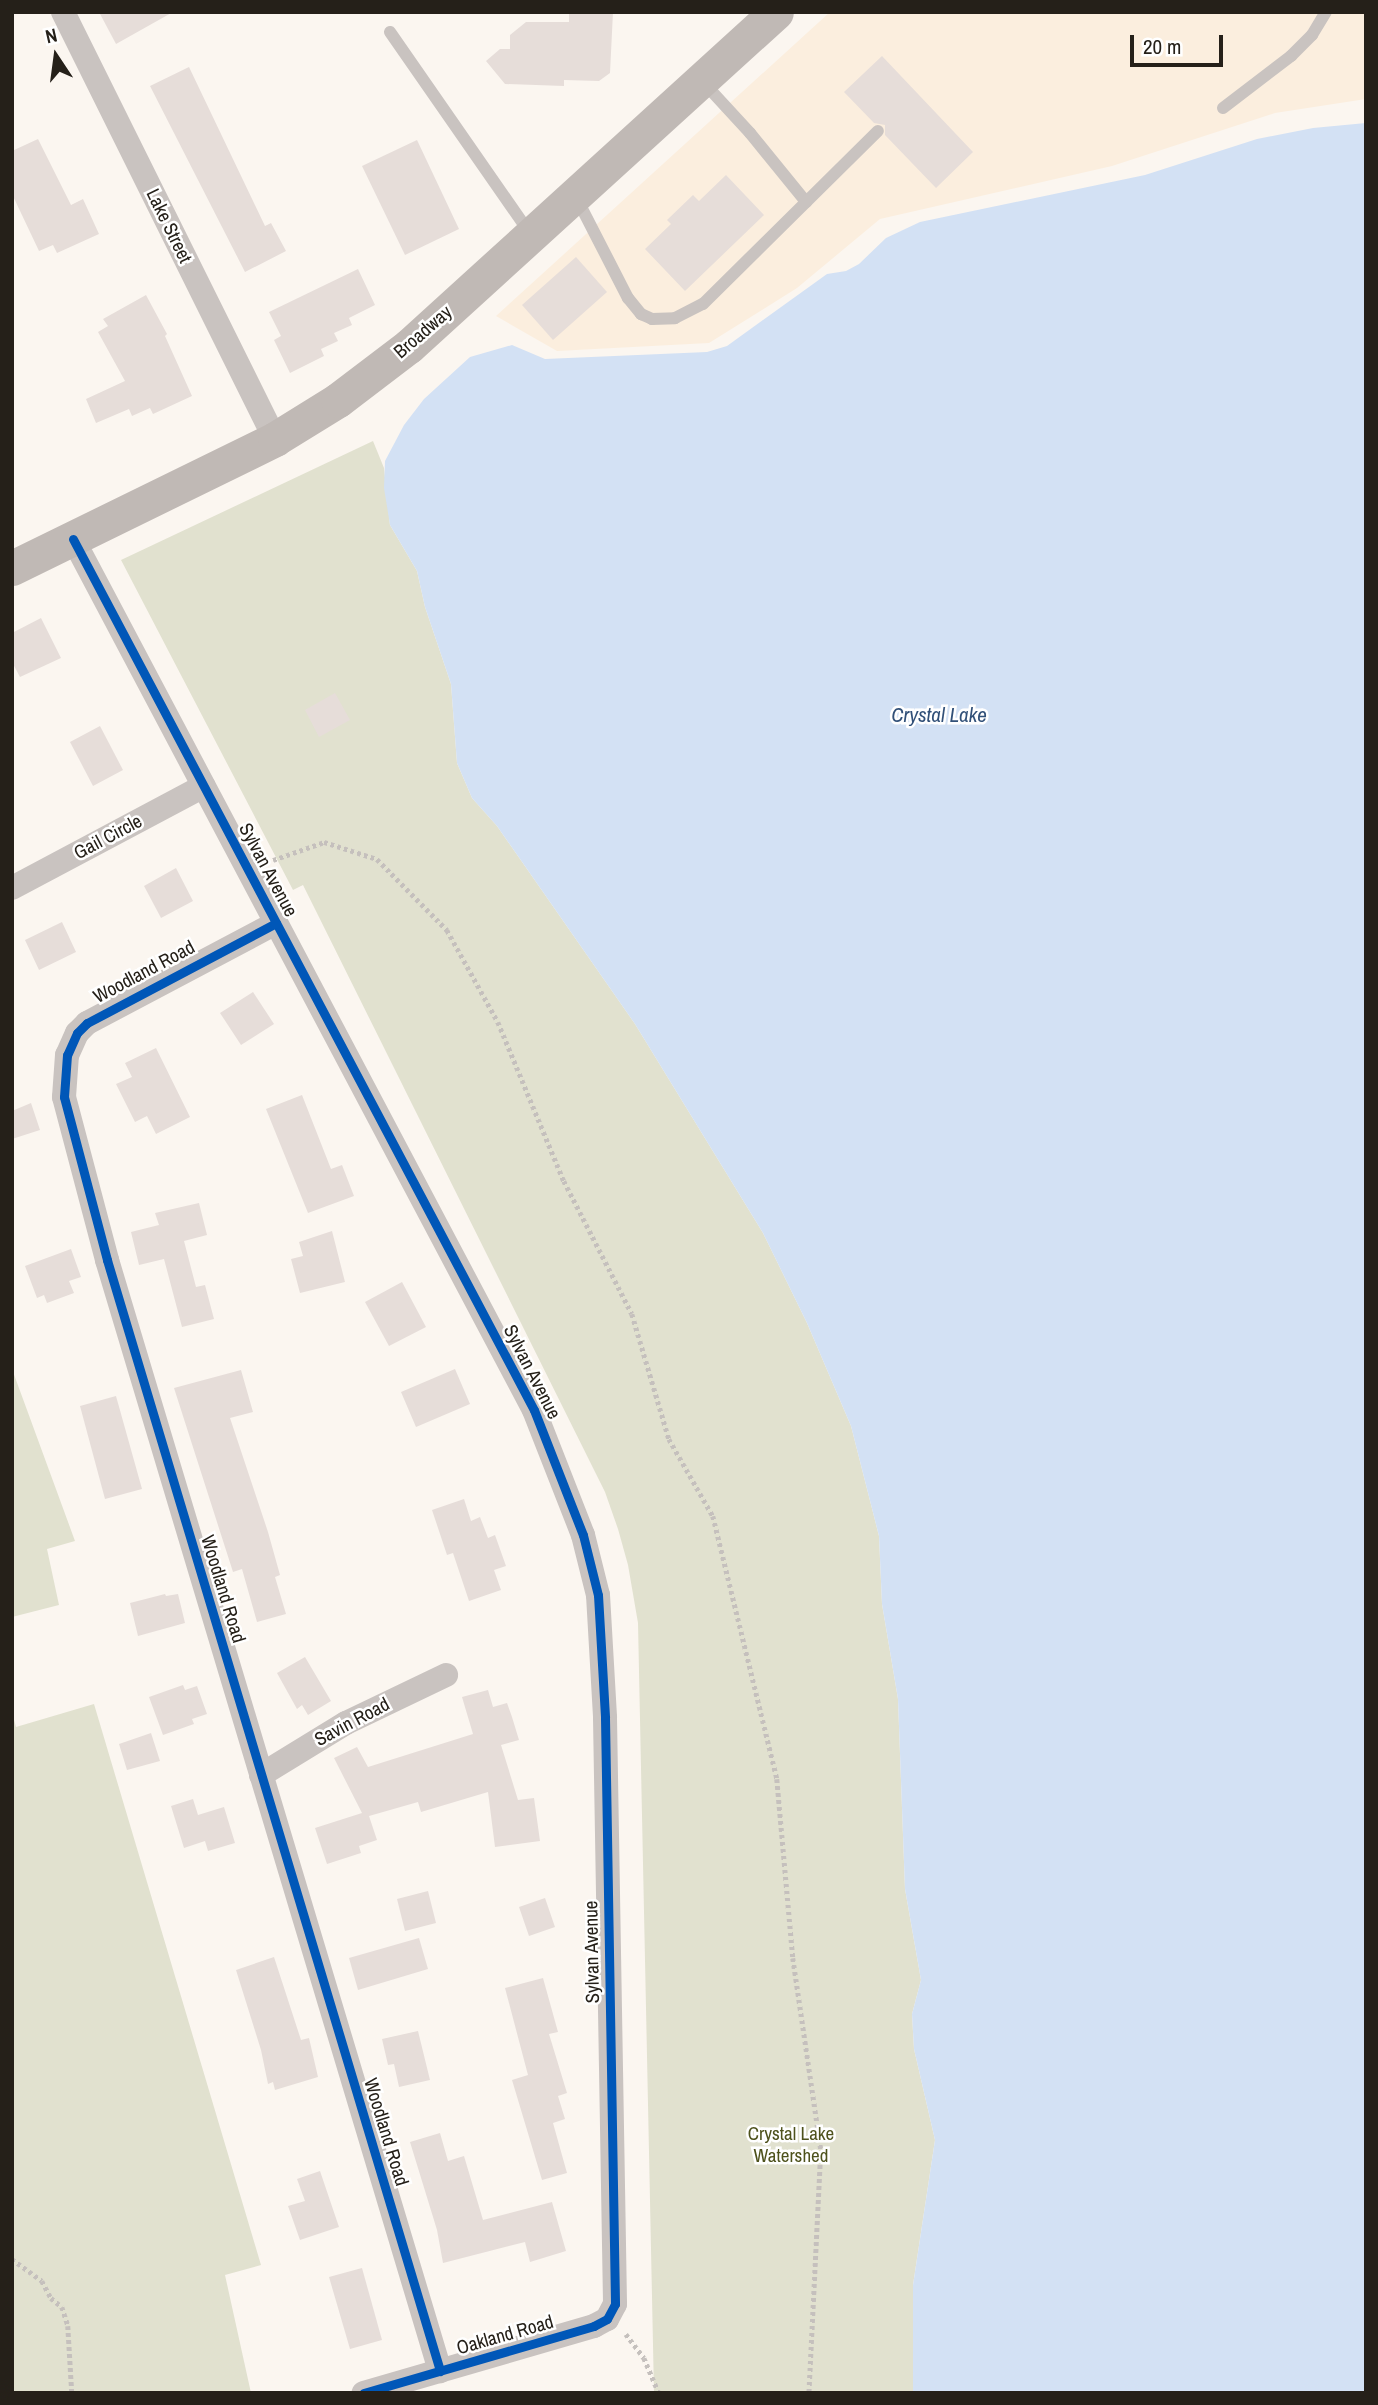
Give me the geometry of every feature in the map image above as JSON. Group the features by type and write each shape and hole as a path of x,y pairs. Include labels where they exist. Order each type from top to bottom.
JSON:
{"street":[{"name":"Lake Street","path":"63,12 275,439"},
{"name":"Broadway","path":"12,568 275,439 338,400 379,370 531,236 776,12"},
{"name":"Sylvan Avenue","path":"73,539 534,1410 579,1522 595,1577 601,1614 606,1718 617,2287 610,2314"},
{"name":"Gail Circle","path":"12,888 204,786"},
{"name":"Woodland Road","path":"276,923 87,1023 78,1033 67,1055 63,1087 69,1122 107,1261 440,2371"},
{"name":"Savin Road","path":"261,1775 346,1723 446,1675"},
{"name":"Oakland Road","path":"364,2393 572,2334 603,2322 610,2314"}],"lane":[{"path":"1223,108 1291,57 1312,35 1325,12"},
{"path":"390,32 531,236"},
{"path":"701,80 750,132 806,202"},
{"path":"575,195 628,298 640,314 652,320 686,315 703,304 878,131"}],"path":[{"path":"247,869 324,842 377,859 447,930 498,1022 564,1181 632,1314 669,1439 713,1516 777,1779 793,1958 821,2151 809,2393"},
{"path":"12,2259 42,2281 51,2298 62,2307 68,2326 72,2393"},
{"path":"610,2314 645,2358 659,2393"}],"shaded area":[{"path":"830,12 1366,12 1366,99 1275,113 1112,166 880,219 797,288 709,343 557,351 496,316"}],"green space":[{"name":"Crystal Lake Watershed","path":"373,441 384,468 390,525 417,571 425,607 451,684 457,763 472,798 497,826 635,1024 763,1233 807,1323 851,1426 879,1536 882,1604 898,1699 905,1889 921,1980 912,2014 914,2049 935,2140 913,2285 913,2393 654,2393 638,1623 628,1565 618,1529 605,1492 303,885 293,890 121,560"},
{"path":"12,1369 75,1541 47,1549 59,1605 12,1617"},
{"path":"94,1704 261,2265 225,2275 251,2393 12,2393 12,1712 16,1727"}],"water":[{"name":"Crystal Lake","path":"1366,123 1366,2393 913,2393 913,2285 935,2140 914,2049 912,2014 921,1980 905,1889 898,1699 882,1604 879,1536 851,1426 807,1323 763,1233 635,1024 497,826 472,798 457,763 451,684 425,607 417,571 390,525 384,488 385,461 404,425 424,399 470,357 512,345 545,359 707,352 727,346 827,274 846,271 859,264 886,238 920,222 1145,175 1257,139 1313,128"}],"building":[{"path":"99,12 173,12 116,44"},
{"path":"569,12 613,12 610,73 599,81 564,80 564,86 505,84 486,61 500,49 510,49 510,35 526,22 569,22"},
{"path":"882,56 973,152 936,188 885,135 885,125 874,123 844,92"},
{"path":"189,67 265,226 271,223 286,251 245,272 150,86"},
{"path":"38,139 71,205 83,199 99,234 57,253 53,245 39,251 12,194 12,151"},
{"path":"417,140 459,229 405,255 362,166"},
{"path":"726,175 764,215 685,291 645,249 671,224 667,220 693,195 699,201"},
{"path":"576,257 607,292 553,340 522,305"},
{"path":"358,269 375,305 349,318 352,325 334,333 338,341 321,349 324,356 290,373 274,340 281,336 269,312"},
{"path":"146,295 167,334 165,336 192,396 153,414 150,408 132,416 129,409 96,423 86,399 125,381 98,332 108,326 103,319"},
{"path":"41,618 61,658 20,677 12,662 12,633"},
{"path":"335,693 350,720 319,737 305,710"},
{"path":"100,726 123,770 93,786 70,742"},
{"path":"176,868 193,901 161,918 144,886"},
{"path":"62,922 76,952 39,970 25,940"},
{"path":"253,992 274,1024 241,1045 220,1013"},
{"path":"156,1048 190,1117 156,1134 147,1116 135,1122 116,1084 132,1077 125,1063"},
{"path":"302,1095 331,1169 342,1165 354,1196 308,1213 266,1109"},
{"path":"31,1103 40,1130 12,1139 12,1111"},
{"path":"199,1203 207,1235 184,1241 196,1287 205,1285 214,1319 182,1327 164,1259 139,1265 131,1232 159,1225 155,1213"},
{"path":"332,1231 345,1282 300,1293 291,1259 303,1256 299,1242"},
{"path":"71,1249 81,1277 69,1281 74,1293 47,1303 44,1295 37,1298 25,1266"},
{"path":"402,1282 426,1327 389,1346 365,1302"},
{"path":"455,1369 470,1404 416,1427 401,1392"},
{"path":"241,1370 253,1412 230,1418 268,1532 280,1575 275,1577 286,1614 257,1622 242,1569 233,1572 174,1388"},
{"path":"116,1396 142,1489 105,1499 80,1406"},
{"path":"464,1499 471,1521 480,1517 488,1538 495,1535 506,1566 494,1570 501,1590 469,1601 453,1553 447,1555 432,1510"},
{"path":"165,1594 178,1594 185,1623 138,1636 130,1603"},
{"path":"305,1657 331,1701 308,1715 302,1705 297,1709 277,1673"},
{"path":"183,1685 185,1690 197,1686 207,1714 192,1719 194,1724 163,1735 149,1697"},
{"path":"488,1690 493,1707 507,1703 512,1717 519,1740 501,1745 518,1800 534,1798 540,1841 495,1847 488,1792 421,1812 418,1802 369,1816 377,1840 359,1846 361,1853 327,1864 315,1828 362,1813 334,1758 357,1747 368,1767 473,1734 462,1697"},
{"path":"151,1733 160,1761 127,1770 119,1744"},
{"path":"193,1799 198,1815 224,1807 235,1843 208,1851 205,1841 184,1848 171,1806"},
{"path":"428,1891 436,1923 405,1931 397,1899"},
{"path":"545,1898 555,1927 529,1936 519,1907"},
{"path":"419,1938 428,1969 358,1990 349,1958"},
{"path":"274,1957 301,2040 309,2038 318,2077 275,2090 273,2082 268,2084 261,2050 236,1970"},
{"path":"543,1978 558,2032 549,2034 567,2093 558,2096 565,2119 553,2123 567,2173 542,2180 512,2080 528,2075 505,1988"},
{"path":"418,2031 430,2080 399,2087 394,2064 388,2065 382,2039"},
{"path":"440,2133 448,2161 464,2156 483,2220 552,2202 566,2251 530,2262 525,2242 443,2263 437,2230 410,2142"},
{"path":"320,2171 339,2227 300,2240 288,2206 305,2201 297,2179"},
{"path":"362,2268 382,2340 350,2349 329,2277"}],"cycle path":[{"path":"73,539 534,1410 583,1535 598,1595 605,1718 615,2304 607,2319 594,2326 364,2393"},
{"path":"276,923 87,1023 77,1033 67,1055 64,1097 107,1260 440,2371"}]}
